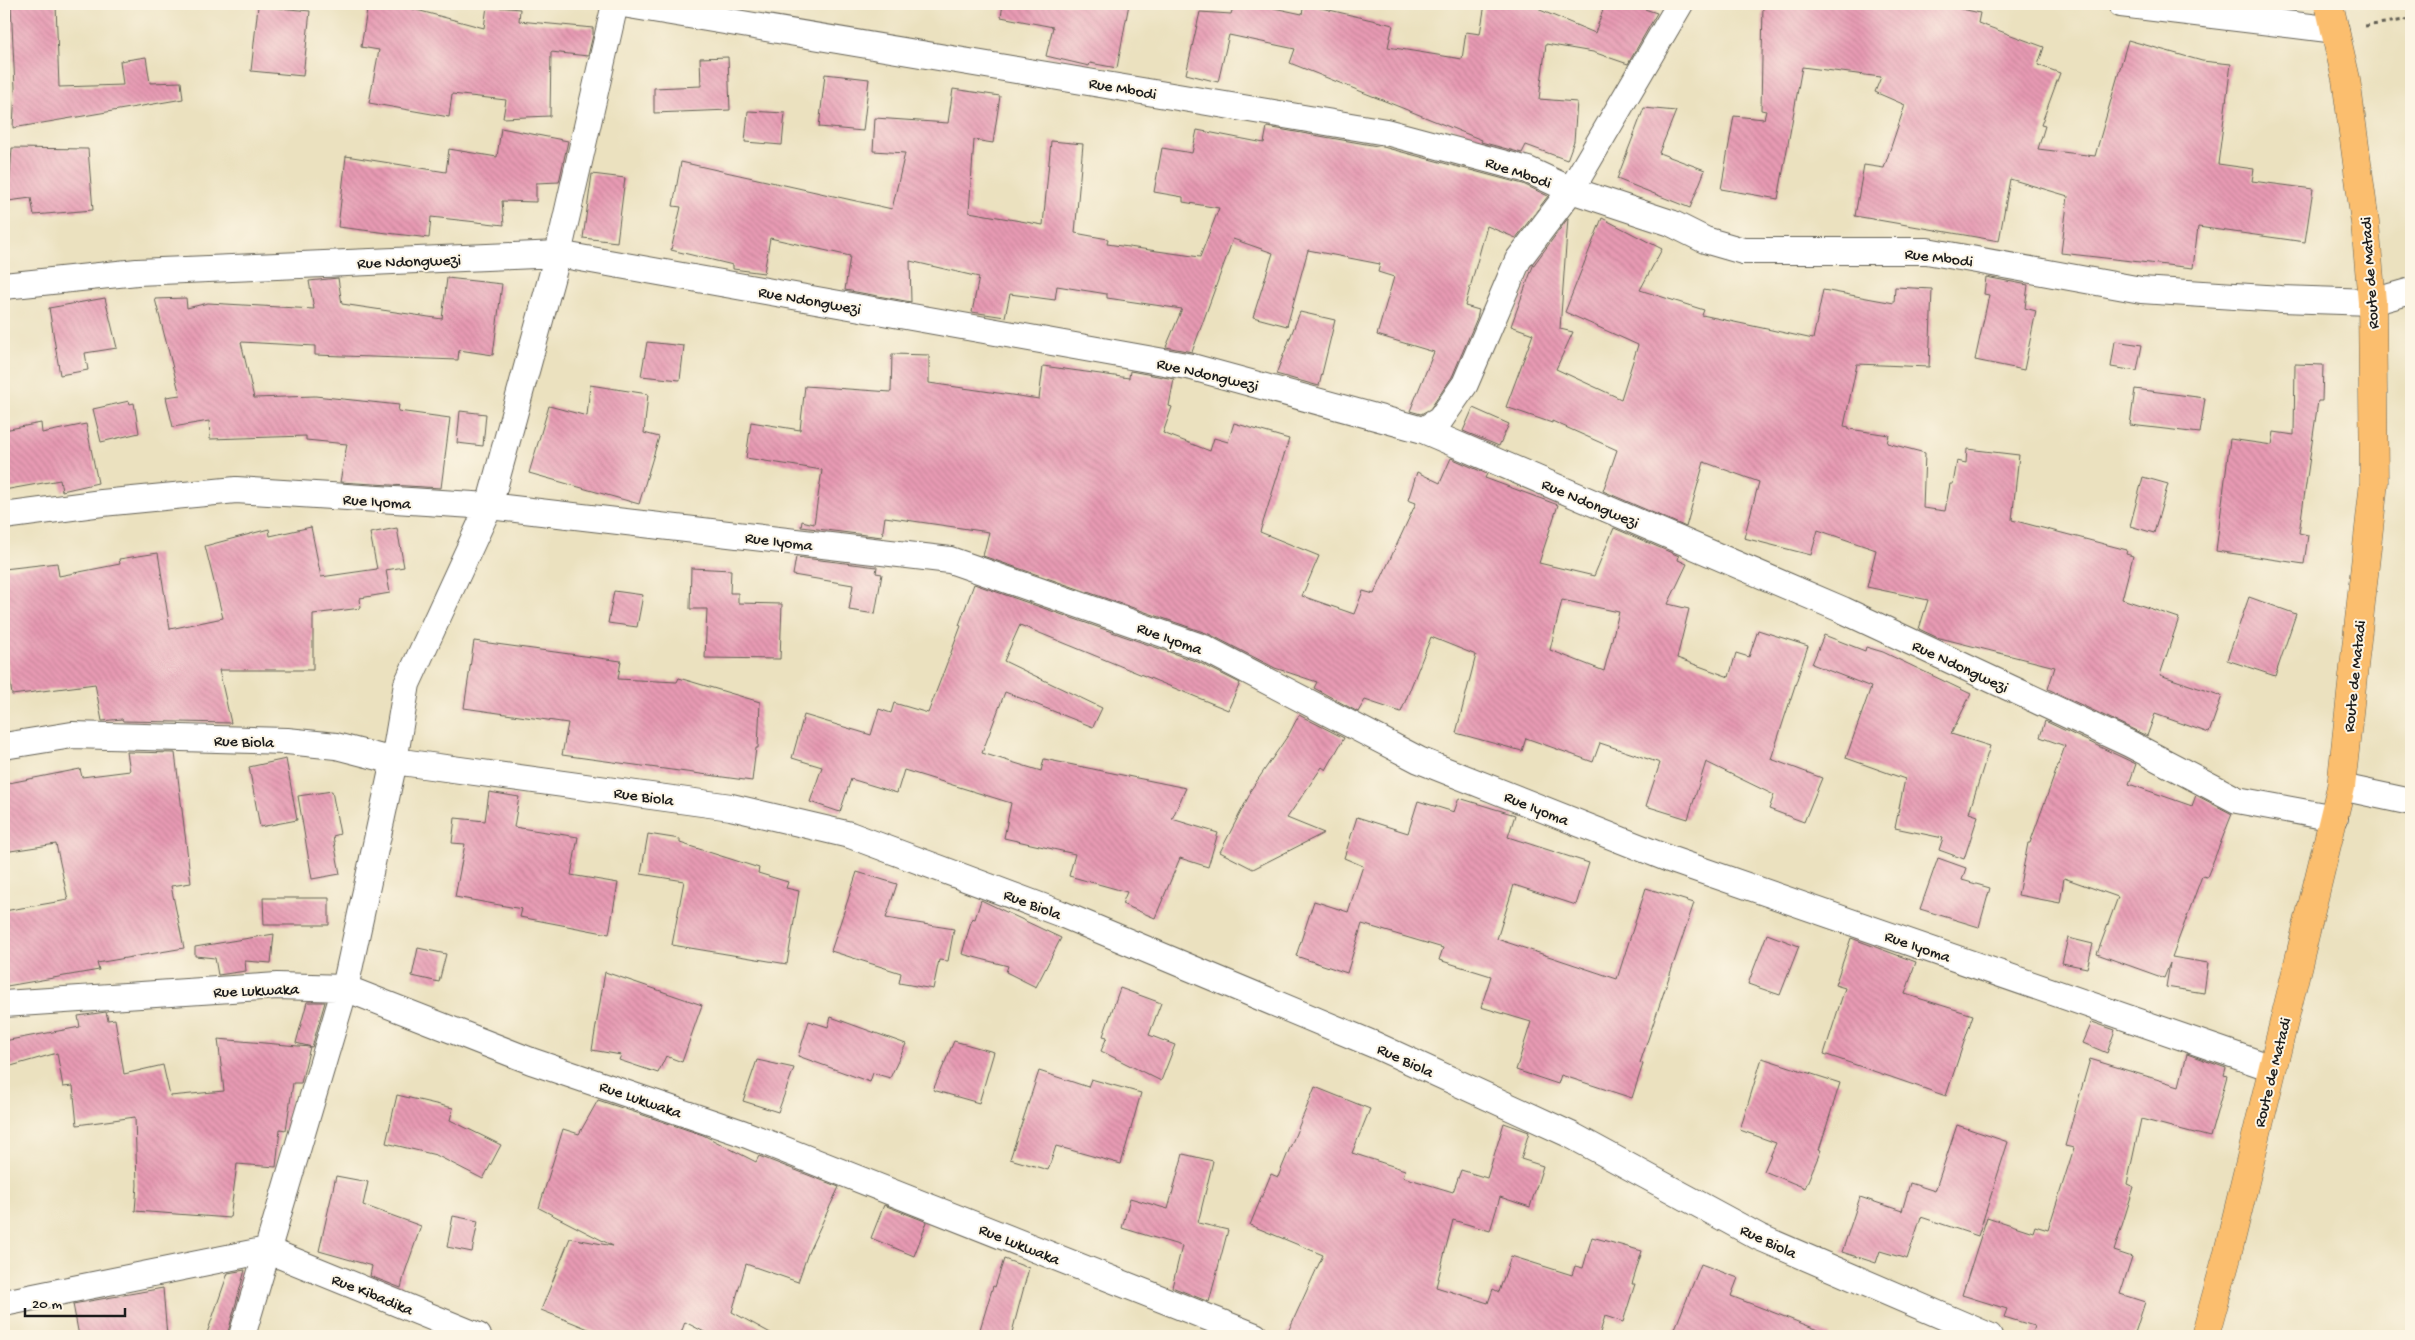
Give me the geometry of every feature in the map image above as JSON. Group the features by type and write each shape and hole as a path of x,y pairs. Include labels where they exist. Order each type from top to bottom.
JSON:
{"highway":[{"name":"Route de Matadi","path":"2205,1336 2335,818 2341,787 2374,482 2372,302 2365,223 2346,78 2329,4"}],"street":[{"path":"242,1336 345,988 394,761 407,684 489,506 558,254 615,4"},
{"name":"Rue Mbodi","path":"623,4 1386,132 1528,170 1571,190 1671,223 1705,240 1743,251 1927,251 2141,290 2372,302 2411,291"},
{"path":"1423,430 1440,420 1465,384 1518,260 1571,190 1680,4"},
{"path":"2121,4 2336,30"},
{"name":"Rue Ndongwezi","path":"4,286 137,272 558,254 1192,367 1423,430 1843,610 2130,744 2237,800 2335,818"},
{"name":"Rue Iyoma","path":"4,516 102,502 236,490 489,506 950,560 1204,648 1419,760 1669,859 2272,1068"},
{"name":"Rue Biola","path":"4,746 72,735 287,741 336,746 394,761 731,807 850,835 1059,913 1376,1044 1572,1135 1759,1237 1989,1336"},
{"path":"2341,787 2411,802"},
{"name":"Rue Lukwaka","path":"4,1004 277,986 345,988 531,1061 742,1133 1255,1336"},
{"path":"4,1303 267,1250"},
{"name":"Rue Kibadika","path":"267,1250 478,1336"}],"path":[{"path":"2336,30 2411,18"}],"building":[{"path":"11,4 56,4 59,87 123,85 120,61 146,57 150,83 181,82 183,99 13,128 15,88"},
{"path":"368,4 413,4 413,9 484,28 487,6 520,9 519,21 593,28 593,35 588,56 551,52 550,116 503,118 506,100 452,94 449,117 369,103 379,50 361,47"},
{"path":"1003,4 1129,4 1117,68 1090,63 1089,66 1046,56 1053,27 1001,17"},
{"path":"1234,4 1255,4 1302,14 1304,4 1393,25 1388,47 1462,59 1466,32 1480,34 1485,4 1541,4 1540,10 1595,33 1605,4 1629,4 1657,13 1628,64 1593,52 1546,44 1539,99 1577,102 1574,141 1567,160 1526,145 1522,153 1481,142 1482,140 1290,63 1295,49 1229,35 1218,82 1186,74 1200,12 1231,14"},
{"path":"1763,4 1939,4 1980,13 1978,23 2044,47 2038,65 2060,73 2041,125 2045,126 2038,149 2095,156 2128,40 2202,61 2231,64 2218,164 2254,169 2252,181 2313,189 2305,242 2198,227 2193,268 2061,253 2068,196 2010,179 1999,241 1855,216 1864,165 1884,168 1905,105 1875,92 1881,77 1802,67 1778,199 1721,189 1734,116 1764,119 1766,111 1761,110"},
{"path":"258,6 310,11 303,76 251,71"},
{"path":"728,57 730,110 654,113 654,88 701,86 700,58"},
{"path":"825,74 869,79 863,131 819,127"},
{"path":"953,89 1000,96 993,143 974,140 969,212 1043,225 1051,141 1083,144 1075,233 1108,239 1107,244 1200,257 1219,208 1183,202 1183,197 1154,192 1162,148 1192,153 1197,130 1264,143 1267,127 1383,147 1523,184 1548,196 1516,238 1487,226 1465,306 1479,310 1477,318 1452,377 1430,409 1421,414 1410,411 1434,352 1377,335 1394,277 1378,272 1380,264 1308,250 1287,326 1253,317 1273,253 1233,239 1192,352 1166,347 1182,309 1107,298 1107,294 1057,286 1055,300 1010,294 1005,317 972,312 979,277 910,261 911,302 845,290 850,256 770,238 764,273 733,269 733,265 671,250 681,207 673,206 681,162 892,209 905,153 873,151 875,118 948,123"},
{"path":"1644,108 1676,111 1659,153 1705,170 1690,208 1617,179"},
{"path":"748,111 785,113 782,145 745,142"},
{"path":"501,128 568,141 559,182 536,183 536,202 502,201 504,225 431,217 429,238 338,227 346,156 446,172 449,149 497,157"},
{"path":"12,148 88,149 93,210 34,215 31,198 8,201"},
{"path":"592,174 625,178 617,242 583,238"},
{"path":"1568,218 1560,329 1573,332 1556,369 1621,399 1638,345 1565,312 1602,218 1662,249 1640,290 1704,310 1702,315 1813,339 1823,290 1894,303 1895,287 1932,289 1929,367 1857,364 1844,426 1849,427 1849,429 1889,435 1887,443 1925,453 1923,508 1945,511 1957,461 1966,463 1967,449 2019,455 2012,520 2127,550 2126,554 2133,556 2122,599 2179,618 2160,675 2222,696 2209,733 2155,714 2147,736 2048,689 2055,667 1936,637 1919,629 1928,600 1867,587 1876,550 1818,530 1811,555 1744,538 1759,482 1704,462 1686,527 1603,491 1617,450 1552,421 1552,423 1506,407 1533,334 1511,326 1533,266"},
{"path":"1986,277 2028,285 2025,308 2036,311 2024,370 1975,360 1989,295 1984,294"},
{"path":"338,278 342,304 442,319 447,278 502,284 493,355 459,350 458,360 315,355 315,346 241,342 254,398 315,396 399,405 398,411 450,418 441,488 340,482 347,444 306,440 306,436 210,439 209,421 173,427 166,397 180,395 155,299 186,298 187,308 208,303 314,309 309,281"},
{"path":"105,298 117,348 85,353 88,370 60,375 49,308"},
{"path":"1300,312 1335,320 1319,386 1276,374"},
{"path":"2115,341 2142,345 2137,371 2111,367"},
{"path":"647,342 684,346 680,380 641,376"},
{"path":"892,354 929,355 929,383 1039,399 1043,366 1129,378 1130,371 1174,379 1169,406 1172,407 1163,433 1210,451 1214,438 1228,442 1234,423 1289,439 1260,532 1319,556 1302,596 1354,614 1363,591 1374,594 1416,503 1408,500 1417,472 1440,483 1451,458 1487,474 1485,478 1558,505 1539,563 1594,576 1614,528 1679,556 1678,560 1687,564 1668,604 1689,609 1677,658 1729,677 1736,653 1749,657 1758,630 1808,646 1771,759 1822,778 1804,822 1769,809 1774,795 1706,762 1688,819 1646,806 1660,763 1600,743 1593,762 1526,738 1522,751 1456,733 1476,655 1431,637 1401,712 1365,700 1358,712 1314,688 1317,682 1275,668 1209,634 983,556 989,532 885,517 882,537 801,527 802,521 814,524 822,470 746,458 751,422 800,430 805,386 891,392","holes":["1562,600 1619,612 1604,671 1550,650"]},
{"path":"2295,364 2323,365 2322,401 2318,401 2299,533 2308,535 2304,564 2216,551 2230,439 2272,445 2274,432 2294,435"},
{"path":"590,385 648,394 644,433 659,437 639,504 529,473 549,406 587,416"},
{"path":"2135,389 2205,398 2200,433 2130,425"},
{"path":"129,401 130,404 134,403 139,433 101,442 93,409"},
{"path":"1473,408 1509,424 1499,446 1463,431"},
{"path":"460,411 486,414 483,446 457,443"},
{"path":"41,423 42,433 86,424 98,483 62,491 60,480 4,490 4,430"},
{"path":"2143,477 2168,484 2154,533 2130,526"},
{"path":"311,527 321,577 377,569 370,533 397,528 404,567 386,570 390,593 360,598 361,608 313,614 313,670 219,670 231,723 123,721 122,719 102,721 95,684 12,695 4,638 4,569 57,563 59,576 120,564 119,559 158,553 170,629 223,618 205,546 269,529 270,536"},
{"path":"796,557 877,567 876,573 882,574 875,614 849,610 853,585 793,575"},
{"path":"691,568 731,570 730,593 738,593 738,603 782,604 780,659 705,658 707,609 690,609"},
{"path":"974,584 1198,662 1240,683 1228,710 1020,625 1004,661 1102,708 1093,727 1005,692 982,753 1041,771 1044,759 1186,788 1172,819 1218,833 1208,867 1180,858 1155,918 1122,904 1127,892 1069,876 1075,854 1004,838 1011,803 904,770 897,793 851,779 840,812 810,802 822,767 792,758 804,715 871,735 879,709 891,713 894,703 928,713 961,626 959,625"},
{"path":"614,591 643,595 637,627 608,623"},
{"path":"2249,597 2296,614 2275,676 2227,660"},
{"path":"1824,635 1865,651 1866,647 1883,652 1971,694 1951,734 1990,746 1969,813 1978,816 1964,859 1939,850 1943,838 1895,828 1905,779 1846,758 1871,687 1812,664"},
{"path":"474,641 621,661 618,679 677,682 679,678 760,702 758,748 756,748 752,781 562,755 568,723 464,708"},
{"path":"1299,715 1344,738 1326,770 1322,767 1287,818 1324,833 1253,869 1220,852 1250,791 1289,734"},
{"path":"2045,721 2136,764 2129,784 2192,806 2196,795 2232,814 2207,877 2202,876 2172,957 2208,963 2204,993 2166,987 2170,963 2164,978 2097,954 2118,897 2064,878 2060,903 2018,895 2028,843 2030,843 2065,746 2040,737"},
{"path":"127,752 175,753 191,883 171,886 184,948 97,963 99,970 7,986 4,965 4,911 68,900 56,844 4,852 4,784 80,769 82,777 130,771"},
{"path":"286,759 297,820 260,827 249,767"},
{"path":"332,791 340,834 333,836 340,874 312,879 298,796"},
{"path":"489,792 519,797 514,827 578,837 571,875 618,883 609,934 520,917 522,909 455,897 465,844 452,843 455,818 485,821"},
{"path":"1459,798 1515,815 1508,837 1589,863 1576,905 1514,885 1497,939 1617,979 1646,888 1694,903 1640,1063 1643,1064 1632,1098 1561,1075 1558,1084 1516,1070 1531,1022 1481,1007 1491,976 1439,960 1443,948 1362,924 1347,973 1296,956 1314,901 1348,912 1363,866 1344,858 1357,817 1408,833 1418,801 1454,812"},
{"path":"648,834 680,839 680,843 759,868 758,873 788,882 786,888 799,891 787,964 672,945 684,881 641,874"},
{"path":"1938,858 1966,868 1962,880 1990,888 1979,927 1920,909"},
{"path":"857,872 897,884 886,918 954,929 948,961 939,960 933,989 899,983 901,973 831,951"},
{"path":"263,898 329,898 329,925 264,925"},
{"path":"981,900 1061,938 1036,987 1006,972 1008,966 962,954 972,918 975,919"},
{"path":"274,934 271,963 245,961 246,971 218,975 215,958 195,956 195,947"},
{"path":"1767,934 1799,946 1780,995 1748,984"},
{"path":"1851,938 1916,962 1905,994 1973,1015 1946,1096 1824,1054 1845,988 1835,985"},
{"path":"2068,938 2093,944 2087,968 2062,963"},
{"path":"418,948 446,954 439,982 412,976"},
{"path":"605,972 702,1005 682,1062 666,1056 658,1073 619,1060 621,1055 592,1050"},
{"path":"1120,988 1161,1003 1149,1035 1175,1045 1161,1081 1101,1051 1107,1037 1103,1036"},
{"path":"307,1002 325,1002 312,1047 296,1043"},
{"path":"106,1012 108,1020 115,1019 124,1074 163,1065 170,1096 224,1091 218,1039 310,1047 301,1083 293,1083 286,1130 280,1129 276,1167 237,1164 230,1218 135,1211 137,1185 135,1117 77,1125 73,1086 63,1087 57,1053 4,1068 4,1041 80,1027 78,1016"},
{"path":"831,1017 906,1044 890,1078 873,1073 870,1082 798,1056 809,1021 828,1027"},
{"path":"2092,1022 2115,1030 2107,1053 2083,1043"},
{"path":"954,1041 994,1052 979,1103 933,1090"},
{"path":"2187,1054 2226,1068 2224,1075 2227,1076 2210,1137 2141,1119 2127,1184 2134,1187 2114,1251 2132,1257 2120,1294 2145,1302 2134,1336 2031,1336 2034,1326 2004,1317 2007,1309 1962,1295 1987,1217 2033,1232 2035,1226 2048,1230 2074,1148 2065,1146 2090,1059 2179,1086"},
{"path":"1762,1058 1840,1083 1819,1150 1821,1150 1805,1188 1764,1171 1776,1143 1740,1130"},
{"path":"757,1060 794,1068 778,1112 743,1101"},
{"path":"1039,1071 1088,1087 1091,1079 1141,1093 1121,1164 1056,1146 1048,1170 1010,1159"},
{"path":"1315,1087 1370,1109 1352,1153 1405,1170 1403,1177 1453,1192 1461,1170 1487,1178 1504,1123 1529,1132 1521,1159 1543,1166 1530,1207 1500,1197 1490,1231 1453,1220 1436,1287 1488,1303 1493,1289 1499,1292 1511,1256 1572,1275 1575,1266 1583,1268 1592,1237 1642,1251 1632,1284 1635,1284 1623,1322 1605,1316 1599,1336 1286,1336 1323,1255 1250,1225 1271,1174 1278,1177"},
{"path":"397,1095 453,1108 450,1120 501,1145 483,1179 436,1155 386,1143"},
{"path":"598,1100 703,1135 756,1162 759,1156 839,1187 808,1253 798,1282 746,1264 732,1312 776,1336 712,1336 685,1322 680,1336 606,1336 541,1310 570,1238 613,1246 539,1208 563,1129 579,1134"},
{"path":"1957,1125 2008,1142 1978,1236 1921,1217 1907,1259 1880,1251 1876,1263 1842,1252 1860,1197 1902,1211 1910,1183 1935,1191"},
{"path":"1183,1154 1213,1161 1198,1223 1228,1230 1209,1302 1172,1287 1182,1246 1122,1228 1130,1198 1168,1209"},
{"path":"336,1176 368,1182 363,1205 421,1226 401,1288 370,1276 372,1266 319,1251"},
{"path":"884,1205 927,1222 914,1256 871,1238"},
{"path":"453,1216 478,1221 472,1252 447,1247"},
{"path":"1004,1259 1029,1268 1011,1336 978,1336 993,1286 995,1287"},
{"path":"1701,1264 1738,1278 1731,1296 1829,1334 1829,1336 1672,1336"},
{"path":"245,1270 227,1336 206,1336 228,1273"},
{"path":"163,1288 167,1336 79,1336 73,1304"}]}
